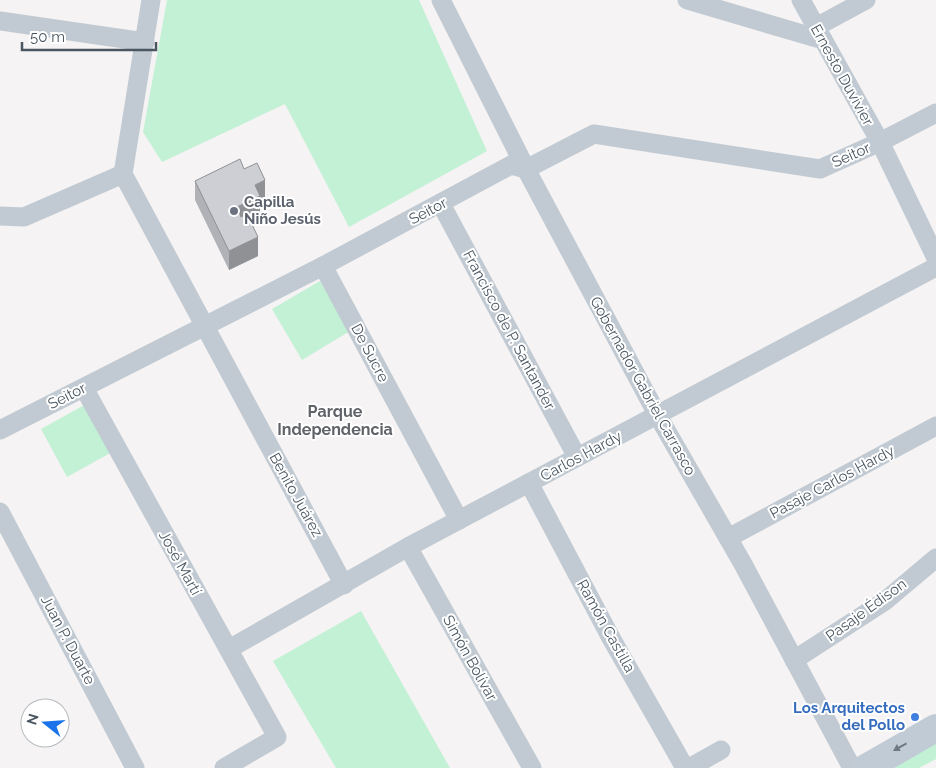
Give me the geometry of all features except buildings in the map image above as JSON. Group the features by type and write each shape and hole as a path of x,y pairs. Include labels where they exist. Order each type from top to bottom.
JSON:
{"main road":[{"path":"866,768 936,728"}],"street":[{"path":"0,216 24,217 123,174 152,0"},
{"name":"Gobernador Gabriel Carrasco","path":"441,0 526,169 658,416 728,538 852,768"},
{"path":"687,0 819,34 866,0"},
{"name":"Ernesto Duvivier","path":"802,0 880,142 936,258"},
{"path":"0,21 145,42"},
{"name":"Seitor","path":"0,430 323,266 511,165 526,169 594,134 820,169 880,142 936,113"},
{"name":"Benito Juárez","path":"123,174 344,585"},
{"name":"Francisco de P. Santander","path":"440,204 577,457"},
{"name":"De Sucre","path":"323,266 459,520"},
{"name":"Carlos Hardy","path":"229,650 408,547 936,267"},
{"name":"José Martí","path":"84,388 277,737 224,768"},
{"name":"Pasaje Carlos Hardy","path":"728,538 936,426"},
{"name":"Ramón Castilla","path":"529,483 611,638 685,768"},
{"name":"Juan P. Duarte","path":"0,512 136,768"},
{"name":"Simón Bolívar","path":"408,547 532,768"},
{"name":"Pasaje Édison","path":"794,660 885,601 936,558"},
{"path":"689,768 721,750"}],"green space":[{"path":"167,0 419,0 487,151 349,227 285,104 162,162 143,132"},
{"path":"320,281 350,331 302,360 272,309"},
{"path":"88,403 114,451 67,477 41,429"},
{"path":"361,611 450,768 336,768 273,661"},
{"path":"936,743 936,759 919,768 888,768"}],"place":[{"name":"Capilla Niño Jesús","path":"234,211"},
{"name":"Los Arquitectos del Pollo","path":"915,717"}],"district":[{"name":"Parque Independencia","path":"335,420"}]}
